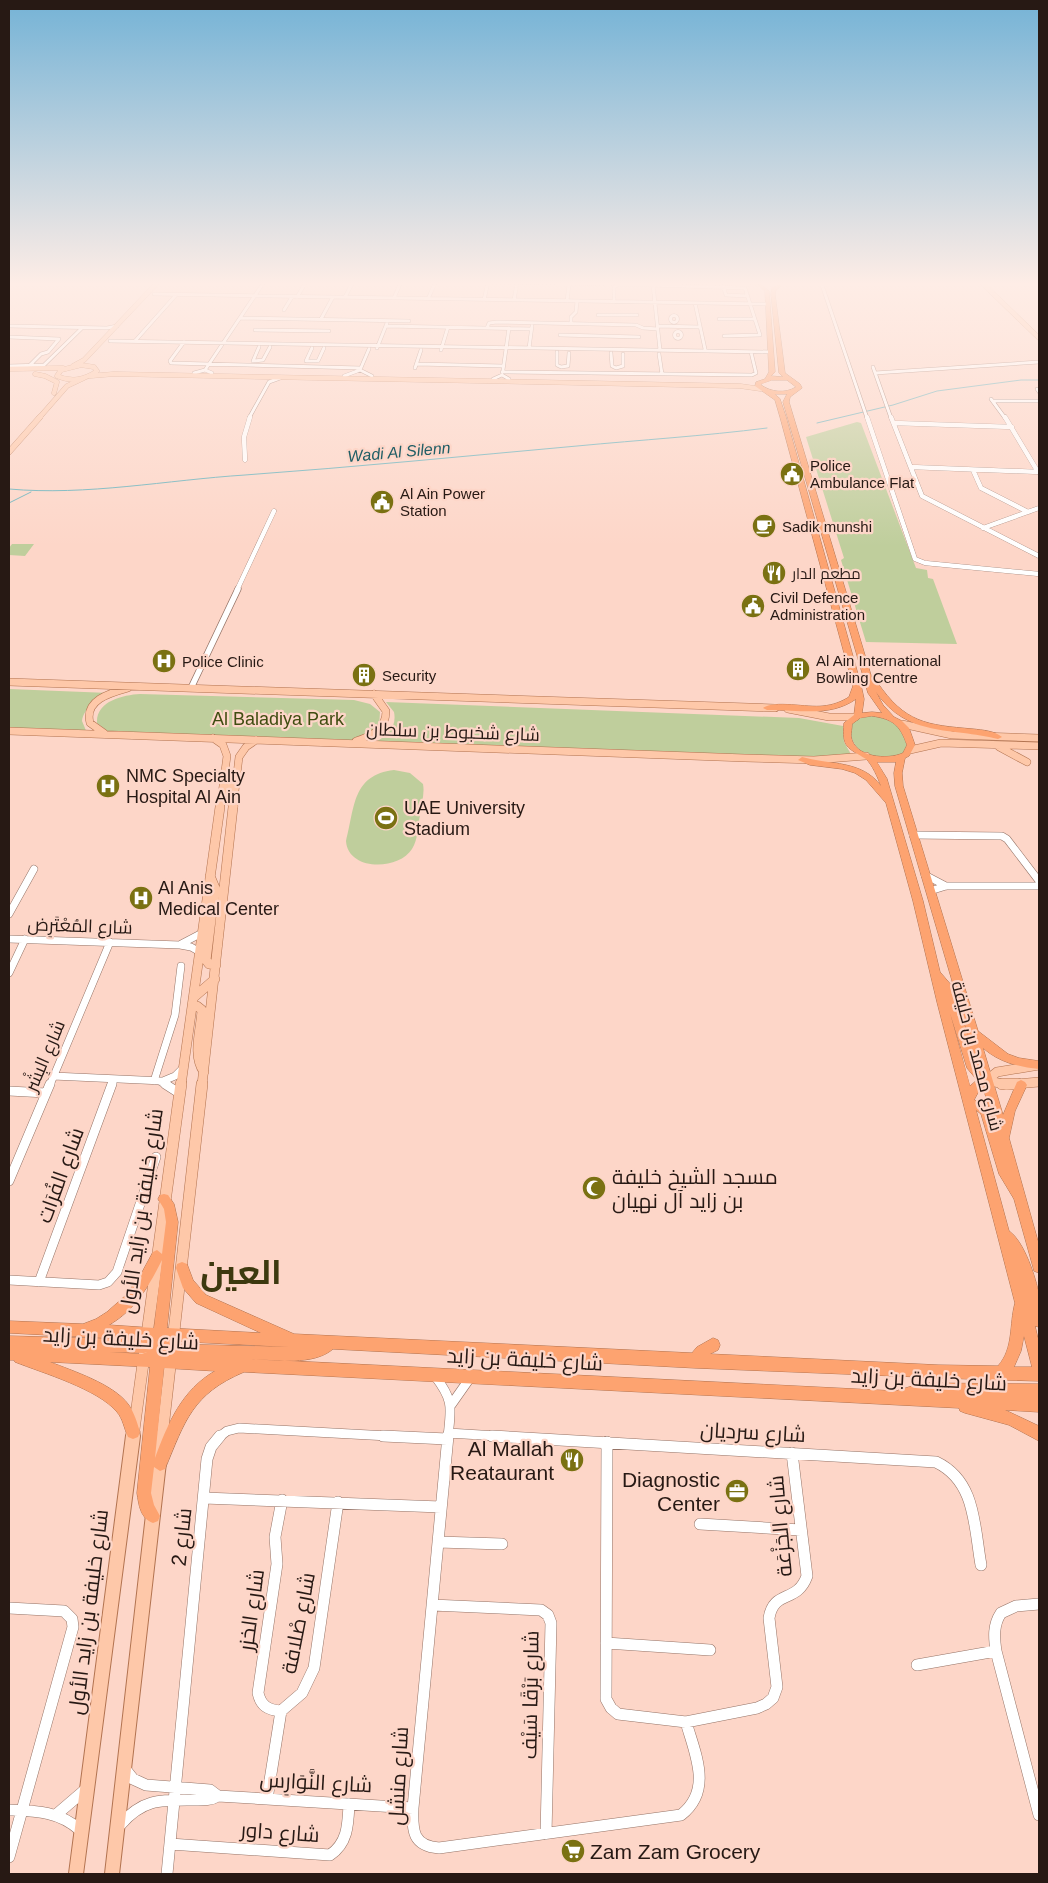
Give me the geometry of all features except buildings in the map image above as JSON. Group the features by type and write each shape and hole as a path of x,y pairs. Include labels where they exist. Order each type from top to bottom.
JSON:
{"highway":[{"path":"767,378 772,370"},
{"path":"782,370 788,379 798,385 797,389 787,397 786,402 867,675 877,702 892,718 902,724 909,737 910,750 901,758 884,760 868,757 855,749 847,735 848,723 856,717 876,714 892,718"},
{"path":"788,379 767,378 759,381 758,386 777,399 783,417 857,685 860,699 856,717"},
{"path":"764,390 792,392"},
{"path":"867,675 888,704 905,717 936,728 996,741"},
{"path":"767,708 787,706 825,708 839,706 853,698 857,685"},
{"name":"شارع محمد بن خليفة","path":"868,757 880,773 918,901 1039,1367"},
{"name":"شارع محمد بن خليفة","path":"901,758 898,773 900,786 925,876 1005,1141 1039,1267"},
{"path":"802,760 841,765 861,772 872,780 890,803"},
{"path":"936,974 947,986 974,1071 987,1080"},
{"path":"973,1033 989,1048 1004,1058 1039,1065"},
{"path":"987,1080 976,1086 969,1101 980,1106 986,1112 1005,1174 1021,1199"},
{"path":"1005,1141 1010,1111 1021,1085"},
{"path":"153,1516 145,1503 144,1493 172,1222 170,1208 164,1199"},
{"path":"1004,1232 1012,1242 1020,1258 1039,1321"},
{"path":"84,1330 107,1320 124,1307 141,1288 157,1256"},
{"path":"182,1268 188,1284 201,1299 299,1343"},
{"path":"999,1375 1008,1367 1012,1360 1017,1338 1021,1299"},
{"name":"شارع خليفة بن زايد","path":"9,1327 84,1330 247,1366 1039,1405"},
{"path":"9,1343 160,1347 295,1354 311,1352 334,1344"},
{"name":"شارع خليفة بن زايد","path":"9,1353 142,1360 160,1347 299,1343 999,1375 1039,1374"},
{"path":"695,1361 702,1352 713,1345"},
{"path":"9,1353 42,1365 113,1400 124,1410 133,1432"},
{"path":"160,1464 174,1424 196,1394 220,1375 247,1366"},
{"path":"896,1399 904,1394 922,1390 1039,1391"},
{"path":"944,1401 1003,1416 1039,1434"}],"main road":[{"path":"13,370 45,376 55,381 58,384 54,393"},
{"path":"9,443 61,385 57,374 63,370"},
{"path":"9,452 67,386 90,376 97,372 95,370"},
{"path":"102,370 112,372 493,379 739,383 759,381"},
{"path":"28,373 46,374 60,378 84,378"},
{"path":"90,376 114,374 740,386 764,390"},
{"name":"شارع شخبوط بن سلطان","path":"9,682 767,708 829,717 856,717"},
{"path":"107,734 90,723 88,715 90,708 108,694 138,686"},
{"path":"346,743 373,734 386,722 386,711 374,694"},
{"path":"902,724 937,734 1039,746"},
{"name":"شارع شخبوط بن سلطان","path":"9,731 802,760 868,757"},
{"name":"شارع خليفة بن زايد الأول","path":"112,1874 160,1464 160,1347 157,1256 228,756 220,742 213,738"},
{"path":"910,750 941,743 1039,738"},
{"name":"شارع خليفة بن زايد الأول","path":"160,1347 182,1268 240,754 256,740"},
{"path":"996,741 1027,762"},
{"path":"224,778 230,780 228,800 234,806"},
{"path":"210,876 215,888 206,960 209,964 216,965"},
{"path":"204,1072 200,1068 198,1060 202,1010 192,1002 204,986 214,979"},
{"path":"987,1080 997,1072 1039,1065"},
{"path":"987,1080 1006,1085 1039,1082"},
{"name":"شارع خليفة بن زايد الأول","path":"76,1874 142,1360"}],"street":[{"path":"194,373 205,370 212,373"},
{"path":"344,376 359,370"},
{"path":"362,370 372,376"},
{"path":"502,374 503,370"},
{"path":"662,370 662,374"},
{"path":"493,379 502,374 754,374 756,370"},
{"path":"850,370 916,560 922,563 1039,574"},
{"path":"874,370 886,406 922,496 1039,556"},
{"path":"875,373 921,370"},
{"path":"502,374 509,379"},
{"path":"264,378 269,382"},
{"path":"245,460 243,446 244,428 269,382 280,378"},
{"path":"1039,401 992,400 1012,427 1039,472"},
{"path":"894,423 1012,427"},
{"path":"911,467 1039,472"},
{"path":"973,470 981,488 1028,512"},
{"path":"983,528 1039,508"},
{"path":"191,688 274,511"},
{"path":"914,835 1002,836 1014,847 1039,881"},
{"path":"9,914 34,869"},
{"path":"925,876 946,886"},
{"path":"930,891 946,886 1039,886"},
{"path":"180,945 202,933"},
{"name":"شارع المُعْتَرِض","path":"9,939 180,945 191,947 200,952"},
{"path":"9,973 25,939"},
{"name":"شارع البِشْر","path":"9,1181 110,942"},
{"path":"156,1081 175,1015 181,966"},
{"path":"156,1081 175,1076 183,1068"},
{"path":"53,1076 156,1081 168,1084 179,1093"},
{"name":"شارع الفُرَات","path":"39,1282 114,1079"},
{"path":"9,1091 46,1093"},
{"path":"9,1280 100,1285 112,1279 117,1272 156,1157"},
{"name":"شارع منشل","path":"435,1376 447,1392 450,1405 413,1808 412,1822 418,1841 428,1848 440,1848 676,1816 686,1812 696,1801 700,1785 686,1722"},
{"path":"450,1405 470,1378"},
{"name":"شارع 2","path":"167,1874 210,1449 221,1434 233,1429 448,1436"},
{"name":"شارع سرديان","path":"448,1436 607,1442 931,1461 947,1466 961,1478 967,1490 981,1565"},
{"name":"شارع الجَزْعَة","path":"607,1442 606,1694 608,1704 614,1712 622,1715 686,1722 757,1708 773,1698 776,1681 769,1613 775,1601 794,1596 804,1586 807,1571 792,1453"},
{"path":"204,1498 441,1507"},
{"name":"شارع الخزر","path":"281,1711 265,1708 261,1704 258,1693 277,1564 274,1537 282,1500"},
{"name":"شارع صْلافة","path":"281,1711 299,1696 308,1683 314,1668 338,1502"},
{"path":"700,1524 802,1530"},
{"path":"438,1542 502,1544"},
{"path":"1039,1604 1014,1606 999,1613 993,1630 996,1651 1039,1815"},
{"name":"شارع بَرْقَا سَيْف","path":"432,1605 541,1610 548,1615 550,1623 546,1834"},
{"path":"9,1608 64,1611 72,1618 73,1627 9,1857"},
{"path":"606,1642 710,1650"},
{"path":"917,1665 996,1651"},
{"path":"267,1799 281,1711"},
{"name":"شارع النَّوَارِس","path":"124,1768 133,1779 146,1785 210,1790 218,1796"},
{"path":"57,1814 87,1788"},
{"name":"شارع النَّوَارِس","path":"117,1830 128,1816 141,1805 155,1800 209,1800 218,1796 413,1808"},
{"name":"شارع داور","path":"170,1844 330,1855 339,1849 346,1838 349,1804"},
{"path":"9,1810 57,1814 70,1820 82,1831"}],"green space":[{"path":"857,422 861,423 916,568 927,570 928,578 933,579 957,644 866,642 841,560 844,558 806,437"},
{"path":"12,544 34,544 25,556 9,555 9,548"},
{"path":"9,689 109,693 92,704 83,716 82,721 87,733 9,730"},
{"name":"Al Baladiya Park","path":"140,694 354,700 370,704 380,712 379,727 354,741 107,731 97,723 98,715 106,704 119,698"},
{"path":"386,702 799,718 843,726 844,742 852,756 821,759 376,742 391,730 394,722 394,712"},
{"path":"869,716 883,718 896,725 904,735 907,750 900,756 879,758 861,752 852,737 852,725 854,720"},
{"name":"UAE University Stadium","path":"394,770 410,773 423,784 416,841 412,849 405,856 396,861 385,864 364,863 355,858 349,851 346,841 354,805 363,786 370,778 380,773"}],"waterway":[{"path":"817,423 893,405 937,391 1021,380 1039,380"},
{"name":"Wadi Al Silenn","path":"9,489 38,491 127,487 216,477 370,465 767,428"},
{"name":"Wadi Al Silenn","path":"9,503 31,492"}],"place":[{"name":"Police Ambulance Flat","path":"792,474"},
{"name":"Al Ain Power Station","path":"382,502"},
{"name":"Sadik munshi","path":"764,526"},
{"name":"مطعم الدار","path":"774,573"},
{"name":"Civil Defence Administration","path":"753,606"},
{"name":"Police Clinic","path":"164,661"},
{"name":"Al Ain International Bowling Centre","path":"798,669"},
{"name":"Security","path":"364,675"},
{"name":"NMC Specialty Hospital Al Ain","path":"108,786"},
{"name":"UAE University Stadium","path":"386,818"},
{"name":"Al Anis Medical Center","path":"141,898"},
{"name":"مسجد الشيخ خليفة بن زايد آل نهيان","path":"594,1188"},
{"name":"Al Mallah Reataurant","path":"572,1460"},
{"name":"Diagnostic Center","path":"737,1491"},
{"name":"Zam Zam Grocery","path":"573,1851"}],"district":[{"name":"العين","path":"241,1272"}]}
